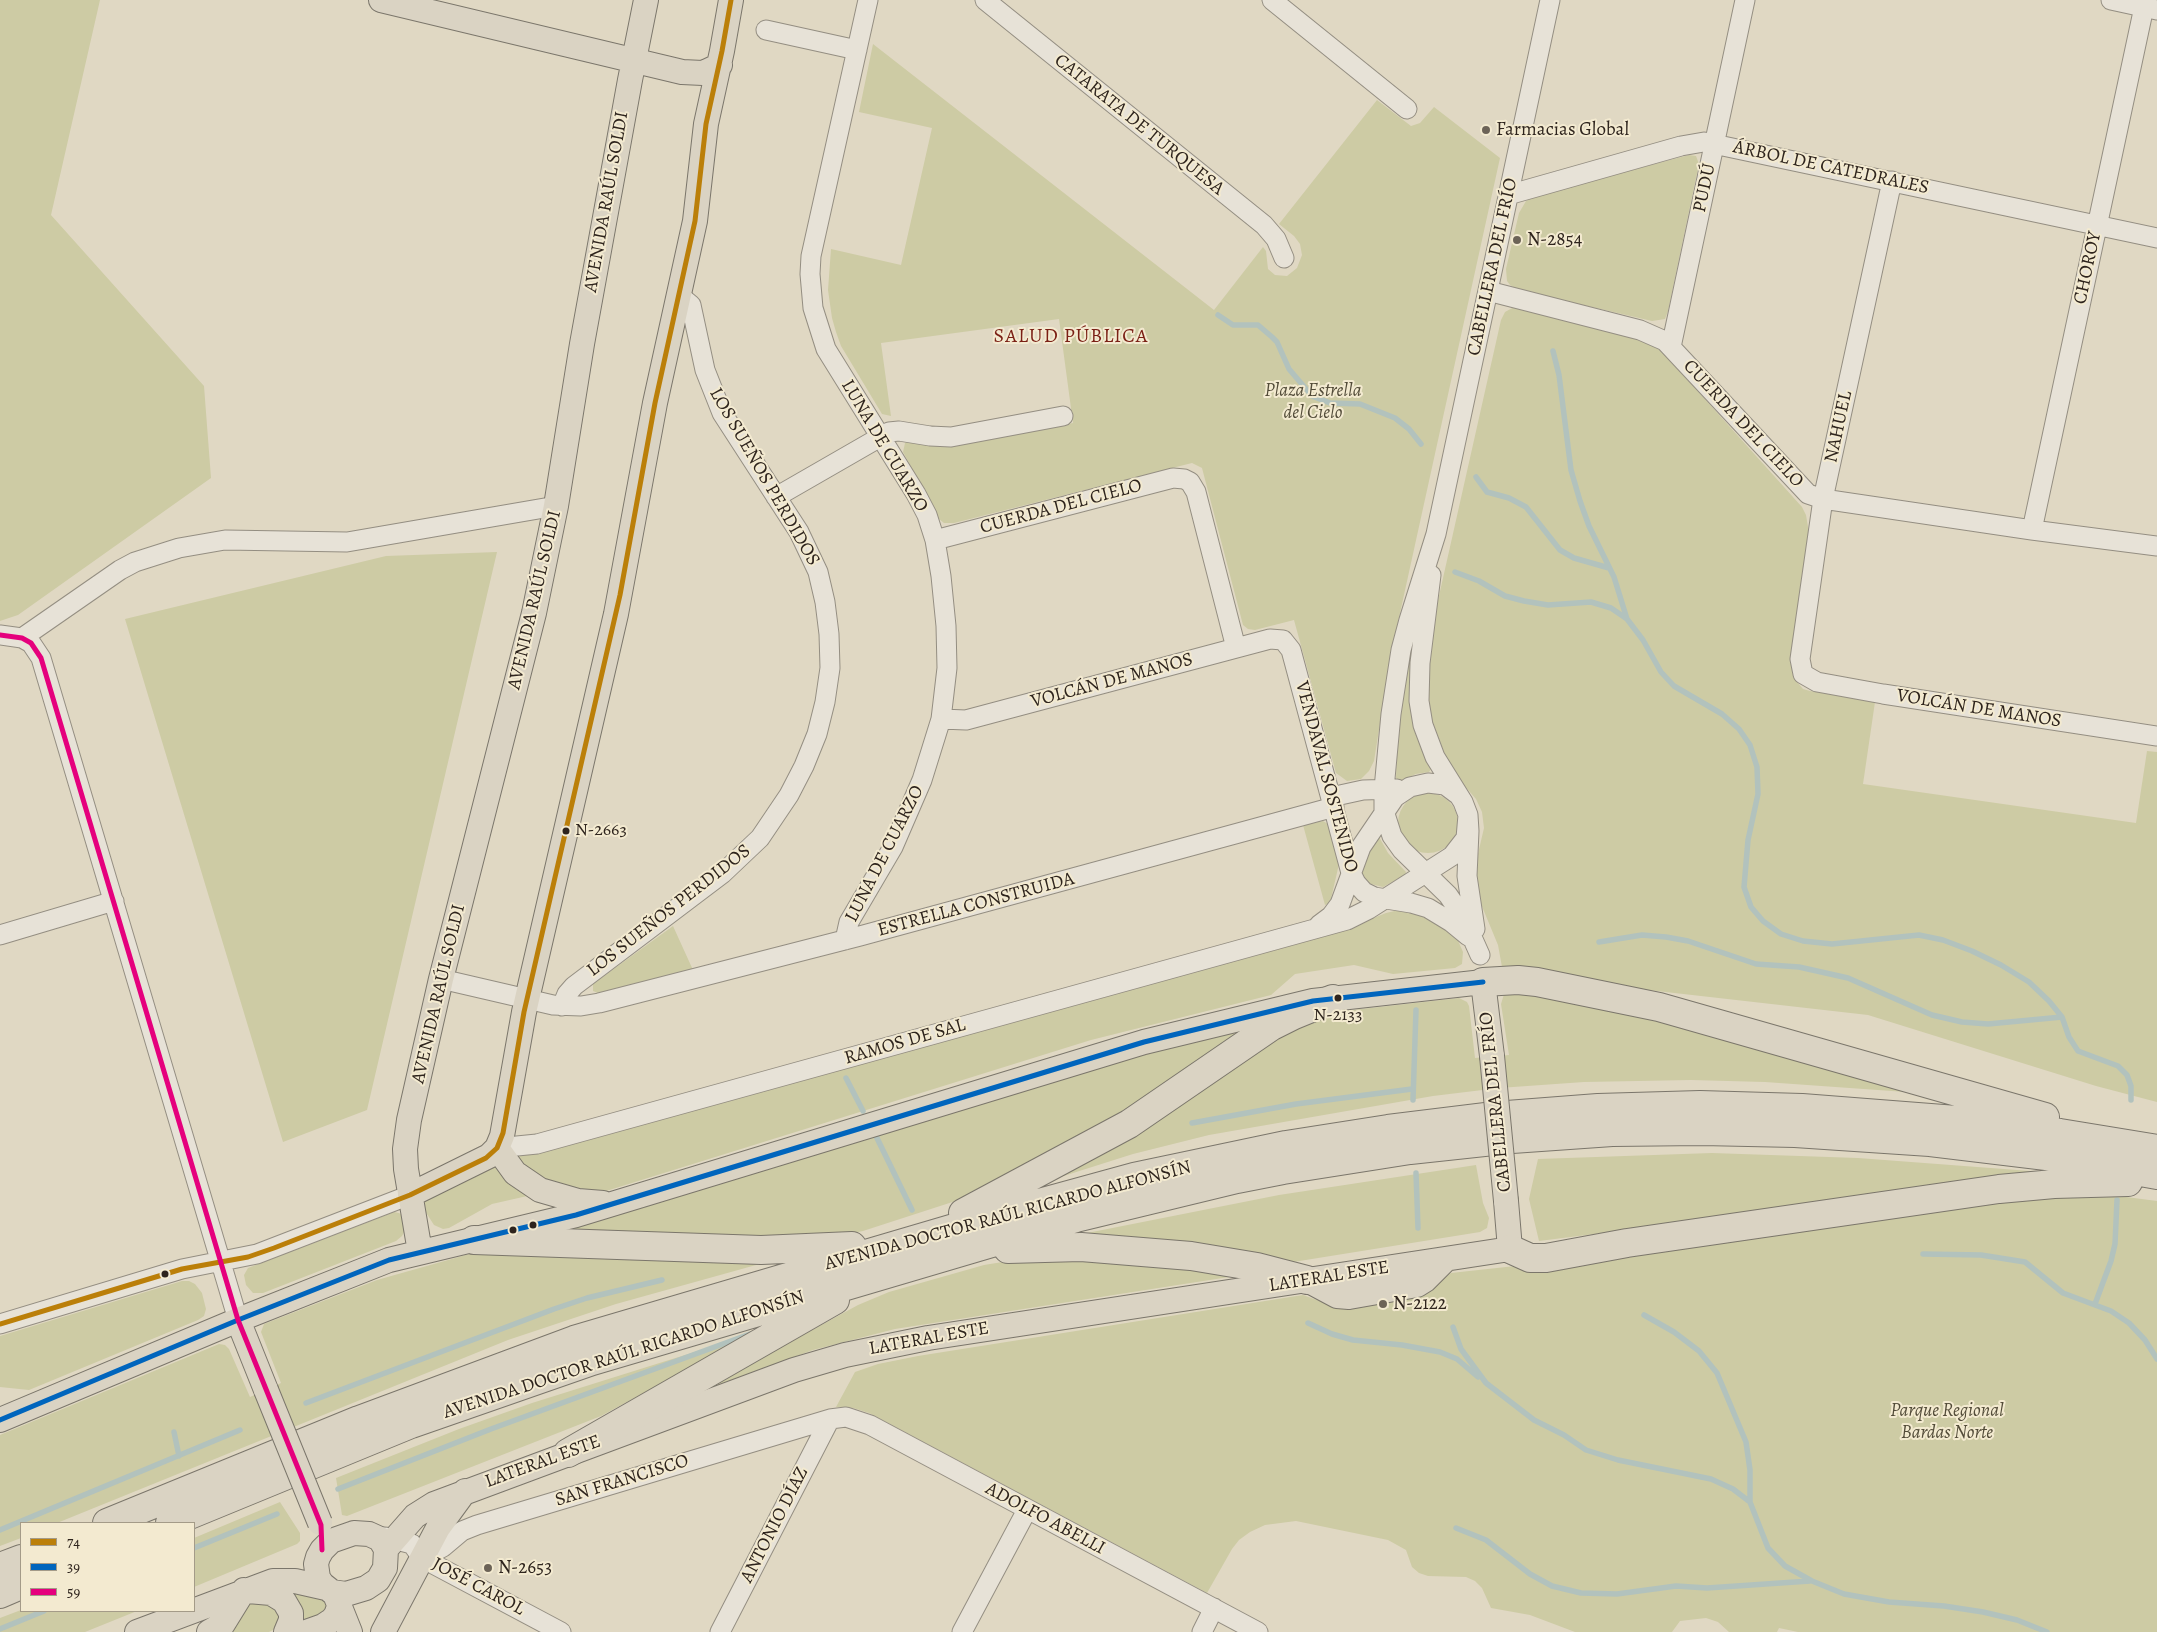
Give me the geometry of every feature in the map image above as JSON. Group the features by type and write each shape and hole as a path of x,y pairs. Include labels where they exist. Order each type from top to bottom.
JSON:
{"highway":[{"path":"1483,982 1510,980 1537,982 1659,1007 2157,1149"},
{"path":"474,1240 760,1250 904,1242 1103,1139 1272,1026 1294,1014 1333,999"},
{"name":"AVENIDA DOCTOR RAÚL RICARDO ALFONSÍN","path":"109,1522 359,1420 532,1354 639,1320 904,1242 1134,1177 1237,1155 1388,1129 1545,1111 1700,1105 1836,1110 2001,1125 2157,1149"},
{"name":"AVENIDA DOCTOR RAÚL RICARDO ALFONSÍN","path":"172,1522 381,1436 497,1393 633,1348 1116,1208 1283,1170 1410,1150 1562,1135 1702,1131 1844,1136 1979,1147 2063,1158 2157,1175"},
{"path":"1510,1249 1530,1258 1546,1258 1626,1243 1998,1189 2054,1184 2157,1181"},
{"path":"954,1254 1042,1247 1123,1250 1223,1260 1307,1280"},
{"path":"568,1453 876,1277"},
{"path":"0,1568 20,1559"},
{"path":"0,1594 20,1585"}],"main road":[{"path":"381,0 633,62 693,74 708,72 720,65"},
{"name":"AVENIDA RAÚL SOLDI","path":"420,1252 405,1159 407,1130 441,979 530,632 556,506 580,355 646,0"},
{"path":"410,1195 486,1158 498,1148 503,1133 526,1000 616,614 655,403 695,221 706,124 720,65 731,0"},
{"path":"0,1420 238,1320 369,1268 420,1252 550,1222 612,1204 1111,1050 1292,1006 1333,999 1483,982"},
{"name":"CABELLERA DEL FRÍO","path":"1483,982 1492,1056 1510,1249"},
{"path":"498,1148 515,1173 540,1190 578,1201 612,1204"},
{"path":"1307,1280 1332,1293 1349,1297 1417,1285 1425,1280 1446,1259 1510,1249"},
{"name":"LATERAL ESTE","path":"322,1550 331,1541 376,1542 424,1509 465,1490 779,1375 864,1351 928,1338 1307,1280"},
{"path":"238,1320 321,1524 322,1550 316,1564 316,1571 322,1584 338,1594 350,1632"},
{"path":"383,1632 444,1518 465,1490"},
{"path":"321,1524 330,1530 376,1542"},
{"path":"376,1542 391,1586 390,1602 383,1632"},
{"path":"338,1594 366,1588 378,1580 385,1568 376,1542"},
{"path":"195,1611 244,1590 273,1581 303,1582 338,1594 378,1591 391,1586 408,1574 422,1558"},
{"path":"209,1632 223,1624 244,1590"},
{"path":"244,1590 271,1593 284,1602 290,1613 291,1620 286,1632"},
{"path":"306,1632 332,1620 339,1610 338,1594"},
{"path":"137,1632 193,1612"}],"street":[{"name":"LUNA DE CUARZO","path":"845,940 851,918 889,853 912,806 931,755 941,719 946,682 946,640 942,588 935,540 922,504 822,342 813,308 810,274 813,248 868,0"},
{"name":"CATARATA DE TURQUESA","path":"985,0 1264,225 1276,239 1284,258"},
{"path":"1272,0 1406,109"},
{"name":"CABELLERA DEL FRÍO","path":"1483,982 1467,876 1468,815 1431,747 1423,725 1419,701 1420,663 1436,534 1550,0"},
{"name":"PUDÚ","path":"1671,347 1745,0"},
{"path":"2118,1 2150,8"},
{"name":"CHOROY","path":"2032,530 2097,225 2150,8"},
{"path":"766,30 857,50"},
{"name":"ÁRBOL DE CATEDRALES","path":"1508,195 1681,146 1714,142 2157,238"},
{"name":"NAHUEL","path":"1803,674 1800,659 1823,499 1892,180"},
{"name":"CUERDA DEL CIELO","path":"1488,291 1648,332 1671,347 1802,490 1808,494 1823,499 2032,530 2157,546"},
{"name":"LOS SUEÑOS PERDIDOS","path":"562,1006 566,994 574,986 708,885 749,851 771,824 789,795 811,750 822,718 828,686 830,651 828,618 822,587 813,557 722,413 705,370 690,305 679,295"},
{"path":"776,497 889,432 951,437 1063,416"},
{"name":"CUERDA DEL CIELO","path":"935,540 1173,478 1188,480 1196,492 1236,648"},
{"path":"22,638 120,570 143,559 179,548 225,540 347,542 556,506"},
{"name":"CABELLERA DEL FRÍO","path":"1436,534 1408,620 1400,657 1391,714 1384,789 1384,811 1388,827 1396,843 1453,902 1477,948"},
{"path":"0,635 22,638 31,642 41,658 238,1320"},
{"name":"VOLCÁN DE MANOS","path":"941,719 966,720 1270,639 1283,640"},
{"name":"VENDAVAL SOSTENIDO","path":"1283,640 1291,650 1351,873 1356,883 1364,892 1374,897 1411,903 1428,908 1451,922 1477,948"},
{"name":"VOLCÁN DE MANOS","path":"1803,674 1817,682 1882,694 2157,736"},
{"path":"1384,811 1395,797 1421,783 1434,783 1450,788 1459,796"},
{"name":"ESTRELLA CONSTRUIDA","path":"441,979 526,1000 562,1006 599,1003 845,940 1332,802 1363,790 1405,790"},
{"name":"RAMOS DE SAL","path":"1311,929 1326,921 1336,910 1361,847 1384,811"},
{"path":"1426,874 1458,851 1466,838 1468,815"},
{"name":"RAMOS DE SAL","path":"498,1148 537,1144 1355,917 1426,874"},
{"path":"0,935 114,901"},
{"path":"0,1324 182,1268 248,1257 410,1195"},
{"name":"ADOLFO ABELLI","path":"830,1419 846,1417 862,1422 1258,1632"},
{"name":"SAN FRANCISCO","path":"422,1558 443,1547 462,1531 477,1525 830,1419"},
{"name":"ANTONIO DÍAZ","path":"720,1632 830,1419"},
{"path":"962,1632 1027,1510"},
{"name":"JOSÉ CAROL","path":"376,1542 412,1544 422,1558 561,1632"},
{"path":"1202,1632 1214,1608"}],"green space":[{"path":"0,0 100,0 51,215 204,386 211,478 18,615 0,621"},
{"name":"Plaza Estrella del Cielo","path":"873,44 1214,310 1263,247 1266,251 1268,269 1275,275 1287,276 1297,268 1302,255 1300,244 1294,236 1279,224 1377,100 1411,126 1420,123 1434,107 1500,158 1391,654 1374,761 1369,771 1361,779 1347,781 1336,773 1294,620 1255,630 1248,629 1243,625 1202,468 1192,463 954,523 944,523 939,519 903,452 905,443 908,441 962,444 1073,423 1059,319 881,343 891,416 882,414 841,346 836,332 828,290 831,249 901,265 932,128 859,112"},
{"path":"1689,155 1696,156 1699,164 1665,319 1652,321 1519,290 1507,281 1506,269 1519,213 1526,201 1537,195"},
{"path":"1514,307 1642,340 1658,347 1802,507 1806,515 1809,533 1792,659 1793,677 1803,689 1875,702 1863,784 2136,823 2147,751 2157,752 2157,1102 2096,1086 1868,1015 1569,981 1502,967 1498,945 1481,904 1476,881 1477,858 1484,828 1482,812 1476,799 1462,783 1445,755 1432,720 1426,679 1432,627 1501,320 1505,312"},
{"path":"497,552 367,1110 283,1142 125,619 386,556"},
{"path":"1411,649 1414,651 1431,769 1429,772 1416,774 1400,781 1396,778 1398,720"},
{"path":"1428,793 1440,795 1453,806 1458,823 1456,835 1445,848 1428,853 1416,851 1403,840 1398,823 1400,811 1411,798"},
{"path":"1323,821 1328,824 1339,864 1330,903 1325,905 1303,825"},
{"path":"1378,835 1388,853 1406,872 1405,875 1383,887 1367,883 1360,872 1360,868"},
{"path":"1399,910 1427,916 1456,936 1463,952 1462,964 1455,968 1393,974 1354,965 1295,974 1271,995 1091,1040 603,1192 594,1193 576,1187 567,1187 492,1204 449,1228 443,1229 434,1225 425,1211 424,1204 428,1195 506,1160 1339,932 1386,913"},
{"path":"673,926 693,970 598,993 593,991 593,984"},
{"path":"1505,991 1635,1009 1920,1093 1765,1082 1691,1080 1584,1082 1499,1088 1433,1096 1209,1135 1133,1154 1051,1180 1265,1038 1335,1012 1459,998 1467,1002 1469,1006 1475,1058 1509,1055 1501,1004"},
{"path":"1234,1033 1238,1034 1148,1103 971,1196 863,1231 810,1242 565,1231 1136,1057"},
{"path":"1712,1153 1858,1158 2070,1174 1539,1241 1529,1199 1538,1159"},
{"path":"1476,1165 1483,1203 1489,1218 1487,1228 1480,1232 1287,1263 1077,1235 1279,1195"},
{"name":"Parque Regional Bardas Norte","path":"2103,1194 2157,1201 2157,1632 1798,1632 1779,1628 1777,1632 1729,1632 1718,1622 1706,1618 1680,1621 1672,1632 1575,1632 1530,1615 1491,1608 1482,1588 1475,1581 1466,1577 1428,1576 1419,1573 1412,1567 1406,1550 1388,1540 1296,1521 1265,1525 1239,1540 1207,1593 869,1413 853,1408 836,1407 855,1372 878,1364 918,1356 1303,1295 1336,1307 1377,1301 1378,1309 1389,1308 1388,1300 1422,1295 1451,1273 1589,1258 2038,1198"},
{"path":"394,1212 403,1216 405,1230 396,1241 263,1293 253,1293 246,1285 244,1275 248,1268"},
{"path":"480,1251 774,1260 616,1304 508,1340 59,1522 20,1522 20,1538 0,1546 0,1435 219,1344 225,1345 229,1349 250,1397 281,1383 261,1332 264,1324 377,1280"},
{"path":"1048,1258 1183,1265 1242,1275 895,1329 813,1350 701,1391 858,1305 889,1292 984,1265 1021,1259"},
{"path":"182,1281 189,1281 195,1284 202,1293 206,1309 204,1316 198,1320 29,1390 0,1387 0,1336"},
{"path":"752,1334 601,1416 347,1516 342,1515 336,1478 459,1429 532,1403"},
{"path":"280,1502 300,1533 300,1541 297,1544 195,1587 195,1538"},
{"path":"297,1592 329,1601 325,1614 300,1621 282,1593"},
{"path":"257,1601 282,1609 279,1627 269,1632 224,1632 244,1606"},
{"path":"20,1610 20,1612 135,1612 85,1632 0,1632 0,1618"}],"waterway":[{"path":"1218,315 1233,325 1258,325 1272,337 1277,342 1289,369 1312,396 1330,403 1360,404 1395,418 1409,429 1421,444"},
{"path":"1553,351 1559,375 1571,470 1589,526 1614,577 1627,619"},
{"path":"1476,477 1487,492 1509,498 1526,507 1560,550 1574,558 1609,568"},
{"path":"1455,572 1479,581 1505,596 1524,601 1548,605 1591,602 1611,608 1627,619 1643,640 1661,672 1674,686 1722,714 1739,729 1750,745 1757,767 1758,794 1748,840 1744,887 1751,907 1763,921 1781,934 1803,941 1832,944 1919,935 1943,940 2001,965 2029,982 2049,1001 2062,1017 2069,1037 2078,1051 2118,1066 2127,1075 2131,1086 2131,1100"},
{"path":"1599,942 1642,935 1688,941 1756,964 1799,967 1848,978 1932,1015 1962,1022 1988,1024 2062,1017"},
{"path":"1413,1100 1416,1010"},
{"path":"846,1078 863,1111"},
{"path":"1192,1123 1296,1104 1412,1089"},
{"path":"876,1136 912,1210"},
{"path":"1416,1173 1418,1228"},
{"path":"2095,1304 2111,1261 2115,1244 2117,1200"},
{"path":"1923,1254 1981,1255 2025,1262 2063,1293 2111,1311 2129,1323 2145,1340 2157,1359"},
{"path":"306,1403 554,1309 587,1298 662,1280"},
{"path":"1644,1315 1674,1332 1699,1351 1717,1373 1746,1442 1750,1470 1750,1502"},
{"path":"1308,1323 1332,1334 1353,1340 1402,1345 1440,1352 1457,1359 1478,1377"},
{"path":"1453,1327 1461,1349 1486,1383 1534,1420 1564,1435 1586,1450 1618,1460 1711,1479 1733,1489 1750,1502 1768,1548 1785,1566 1812,1581 1844,1594 1889,1602 1944,1606 1983,1612 2017,1620 2047,1632"},
{"path":"338,1489 491,1429 750,1334"},
{"path":"0,1530 240,1430"},
{"path":"174,1432 179,1456"},
{"path":"195,1548 277,1514"},
{"path":"1456,1528 1486,1540 1530,1574 1552,1586 1581,1593 1617,1594 1676,1586 1707,1588 1810,1581"},
{"path":"0,1629 42,1612"}],"transit line":[{"name":"74","path":"0,1324 182,1269 248,1257 274,1248 410,1195 486,1158 497,1148 503,1133 524,1012 620,595 655,403 695,221 706,124 731,0"},
{"name":"59","path":"0,635 22,638 31,643 41,658 238,1320 321,1525 322,1550"},
{"name":"39","path":"0,1420 238,1320 389,1260 576,1215 1144,1042 1313,1001 1483,982"}],"place":[{"name":"Farmacias Global","path":"1486,130"},
{"name":"N-2854","path":"1517,240"},
{"name":"N-2663","path":"566,831"},
{"name":"N-2133","path":"1338,998"},
{"name":"N-2122","path":"1383,1304"},
{"name":"N-2653","path":"488,1568"}],"district":[{"name":"SALUD PÚBLICA","path":"1071,337"}]}
